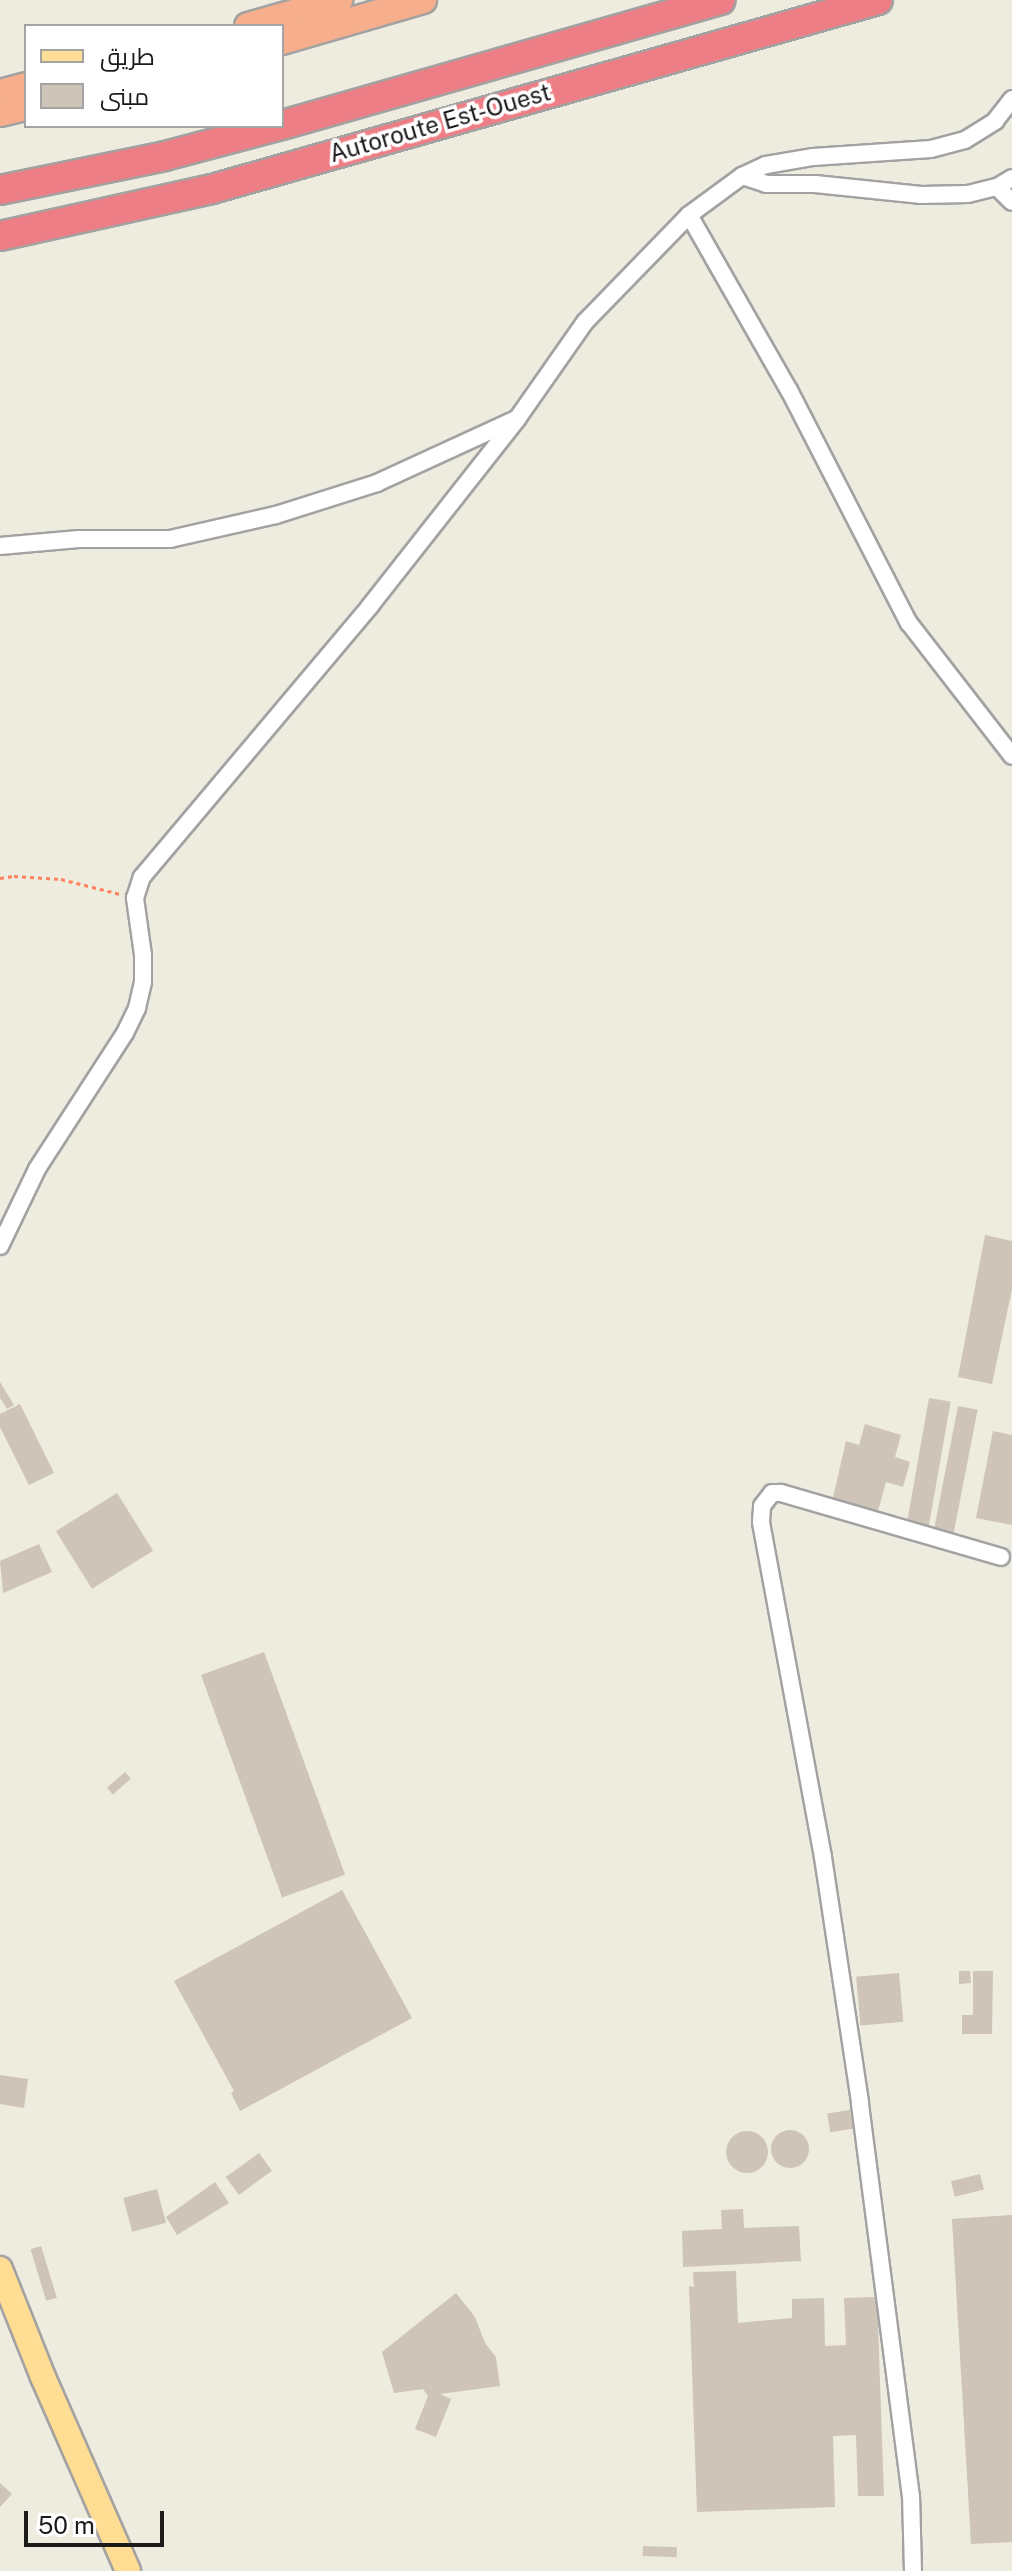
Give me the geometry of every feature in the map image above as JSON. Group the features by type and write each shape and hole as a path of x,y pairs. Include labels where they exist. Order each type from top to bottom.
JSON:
{"highway":[{"path":"255,24 339,0"},
{"path":"284,40 423,0"},
{"name":"Autoroute Est-Ouest","path":"284,125 721,0"},
{"name":"Autoroute Est-Ouest","path":"0,236 212,189 878,0"},
{"path":"0,93 24,87"},
{"path":"0,113 24,107"},
{"name":"Autoroute Est-Ouest","path":"0,190 165,156 272,128"}],"main road":[{"path":"0,2269 6,2305 128,2571"}],"street":[{"path":"0,1246 37,1169 125,1033 137,1008 143,982 143,955 135,898 142,877 370,606 517,419 585,322 689,215 742,176 766,165 813,157 931,149 965,140 995,121 1012,99"},
{"path":"742,176 766,184 815,184 921,195 968,194 997,187 1012,178"},
{"path":"997,187 1012,202"},
{"path":"689,215 789,390 909,623 1012,756"},
{"path":"0,546 79,539 170,539 276,515 377,483 517,419"},
{"path":"913,2571 911,2497 860,2102 823,1857 761,1522 762,1506 772,1493 781,1493 1001,1557"}],"path":[{"path":"0,878 61,879 135,898"}],"building":[{"path":"985,1235 1012,1241 1012,1289 992,1384 958,1377"},
{"path":"0,1382 14,1405 7,1409 0,1398"},
{"path":"929,1398 951,1402 928,1532 906,1528"},
{"path":"20,1404 54,1473 29,1485 0,1427 0,1414"},
{"path":"958,1406 978,1410 952,1540 933,1537"},
{"path":"865,1424 901,1435 895,1457 910,1462 903,1487 886,1482 877,1515 832,1502 846,1441 859,1445"},
{"path":"993,1431 1012,1435 1012,1525 976,1518"},
{"path":"117,1493 153,1551 92,1589 56,1531"},
{"path":"39,1544 52,1572 3,1593 0,1561"},
{"path":"264,1652 345,1875 282,1898 201,1675"},
{"path":"125,1772 131,1779 113,1795 107,1788"},
{"path":"342,1890 412,2018 240,2111 231,2093 234,2091 174,1981"},
{"path":"959,1971 970,1971 971,1983 959,1984"},
{"path":"973,1971 993,1971 992,2034 962,2034 962,2015 973,2015"},
{"path":"899,1973 903,2022 860,2026 856,1977"},
{"path":"0,2075 28,2079 24,2108 0,2104"},
{"path":"850,2110 853,2129 830,2132 827,2114"},
{"path":"790,2130 803,2136 809,2149 803,2162 790,2168 777,2162 771,2149 777,2136"},
{"path":"747,2131 762,2137 768,2152 762,2167 747,2173 732,2167 726,2152 732,2137"},
{"path":"259,2153 272,2171 239,2195 226,2177"},
{"path":"980,2174 984,2190 955,2197 951,2181"},
{"path":"215,2182 229,2203 177,2235 166,2217"},
{"path":"157,2189 166,2223 132,2232 123,2198"},
{"path":"743,2209 744,2228 799,2226 801,2261 683,2267 682,2231 722,2229 721,2210"},
{"path":"1012,2215 1012,2542 971,2544 952,2219"},
{"path":"41,2246 57,2298 46,2301 30,2249"},
{"path":"736,2271 738,2323 792,2318 792,2299 824,2298 825,2346 846,2345 844,2298 877,2297 884,2496 858,2496 856,2435 833,2436 835,2507 697,2512 689,2286 694,2287 693,2272"},
{"path":"456,2293 475,2317 485,2343 496,2357 500,2386 440,2394 451,2399 436,2437 415,2429 428,2396 423,2389 394,2393 382,2352"},
{"path":"0,2483 12,2494 0,2507"},
{"path":"643,2546 677,2547 677,2557 643,2556"}]}
